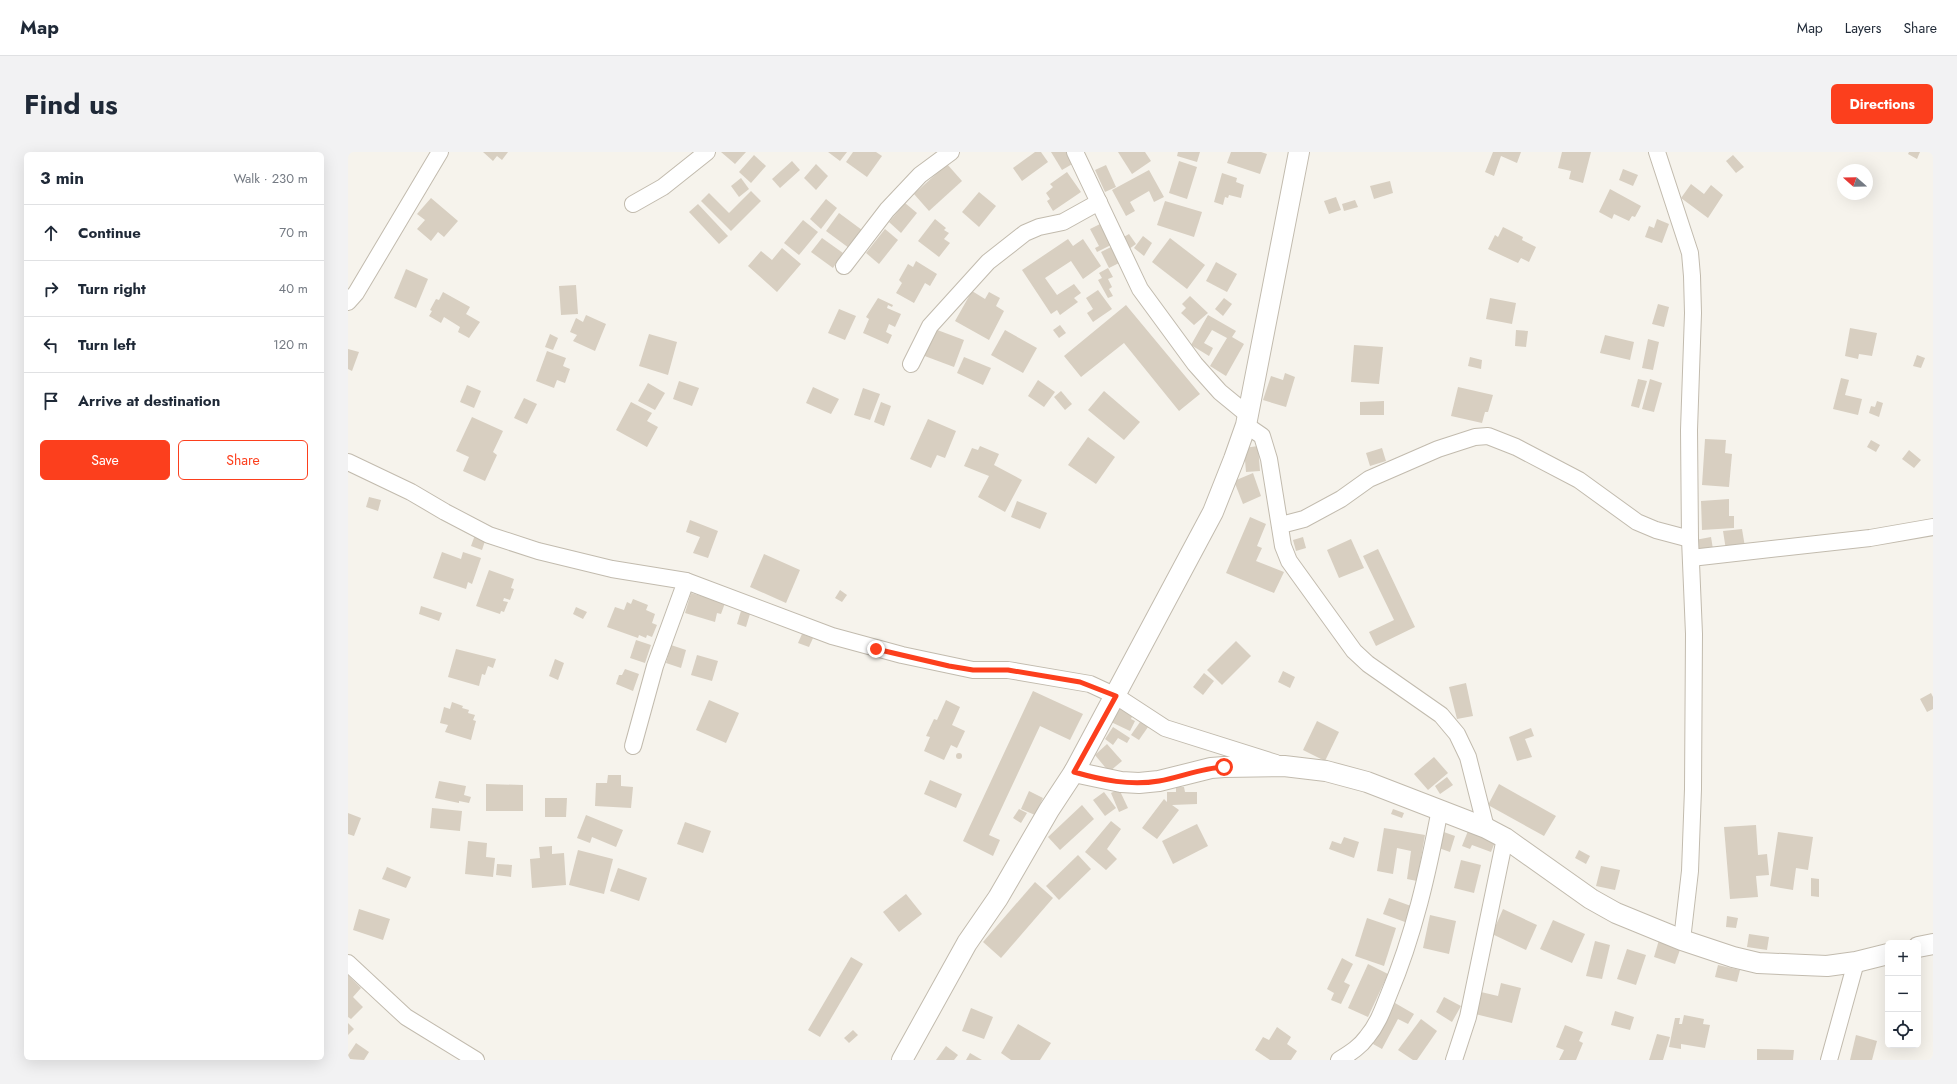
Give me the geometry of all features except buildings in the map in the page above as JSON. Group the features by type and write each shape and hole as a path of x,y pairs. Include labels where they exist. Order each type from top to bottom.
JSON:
{"street":[{"path":"348,302 356,293 440,152"},
{"path":"633,204 663,187 707,152"},
{"path":"844,266 887,210 920,176 951,152"},
{"path":"1075,152 1140,290 1195,364 1262,436 1269,459 1281,525 1283,546 1289,561 1354,651 1368,664 1441,715 1457,734 1468,757 1486,828"},
{"path":"902,1060 967,942 998,898 1049,810 1074,772 1116,696 1213,512 1247,420 1299,152"},
{"path":"1657,152 1690,253 1692,276 1693,313 1689,430 1690,539 1694,634 1692,789 1690,872 1682,940"},
{"path":"911,364 930,326 988,262 1025,232 1039,227 1063,222 1099,202"},
{"path":"1281,525 1304,519 1317,513 1341,499 1369,479 1438,449 1475,437 1488,436 1516,447 1579,480 1637,522 1656,530 1690,539"},
{"path":"348,462 411,492 444,512 489,535 538,551 612,569 686,581 832,636 876,649 973,670 1008,670 1080,682 1116,696 1166,728 1284,766"},
{"path":"1691,558 1870,538 1933,527"},
{"path":"633,746 655,666 686,581"},
{"path":"1074,772 1106,780 1139,783 1159,781 1210,768 1284,766 1326,771 1368,782 1486,828 1505,838 1591,899 1616,913 1682,940 1732,957 1758,963 1827,966 1856,962 1885,955"},
{"path":"1340,1060 1357,1048 1368,1037 1378,1022 1398,972 1423,889 1440,809"},
{"path":"1454,1060 1468,1017 1505,838"},
{"path":"1921,946 1933,944"},
{"path":"1829,1060 1856,962"},
{"path":"348,963 406,1017 476,1060"}],"route":[{"path":"876,649 973,670 1008,670 1080,682 1090,684 1116,696 1074,772 1098,779 1139,783 1159,781 1210,768 1224,767"}]}
